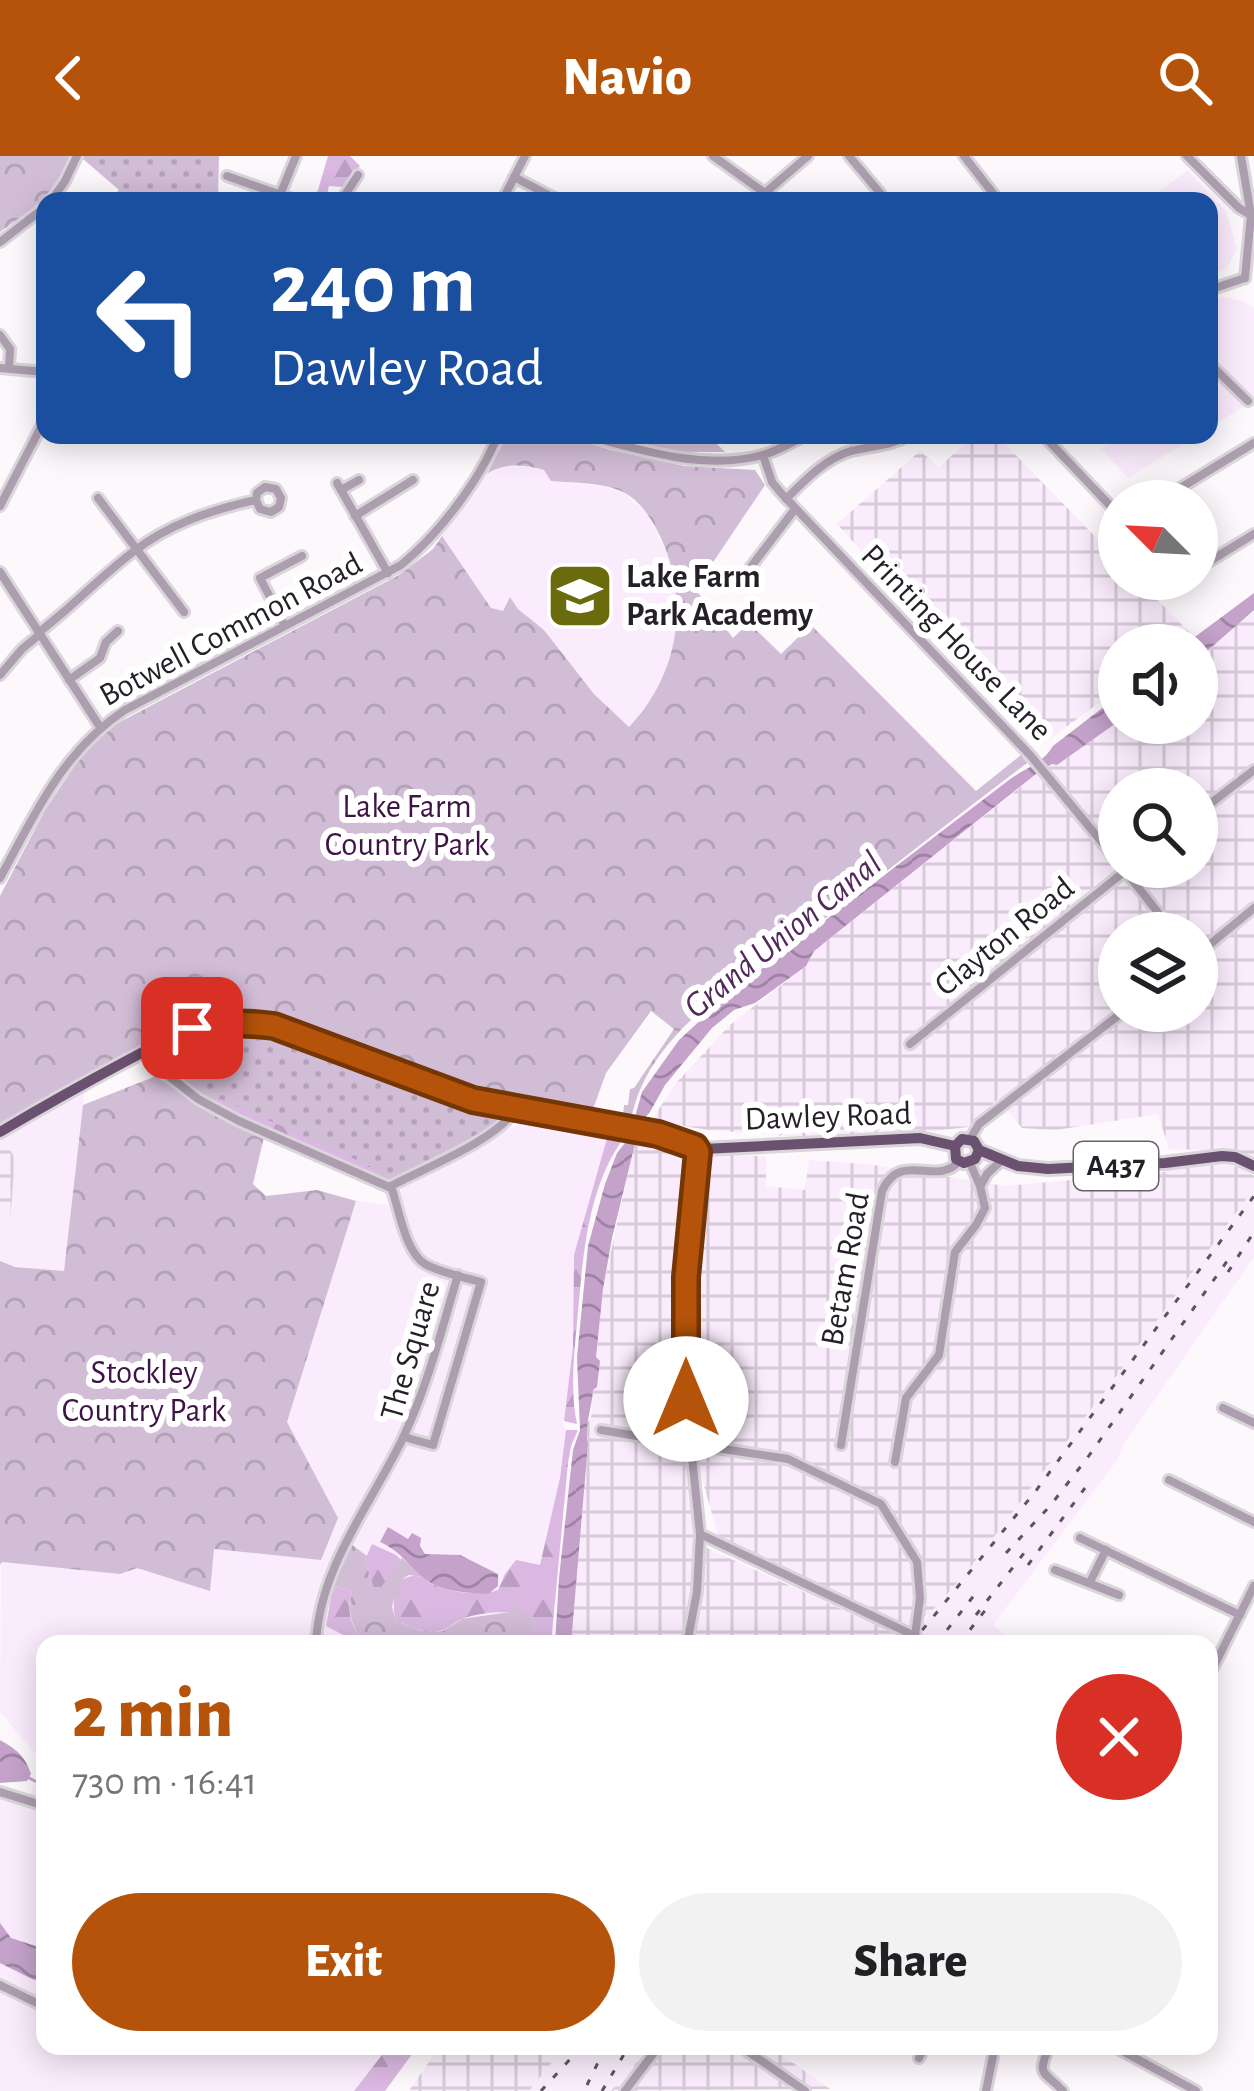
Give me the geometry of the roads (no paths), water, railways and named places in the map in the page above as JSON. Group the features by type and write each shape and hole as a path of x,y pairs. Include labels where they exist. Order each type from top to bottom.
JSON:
{"main road":[{"name":"Dawley Road","path":"0,1132 192,1028 244,1022 318,1040 473,1100 624,1127 699,1149 920,1138 955,1146"},
{"name":"Dawley Road","path":"965,1162 954,1155 955,1146 970,1139"},
{"path":"965,1162 978,1155 978,1145 970,1139"},
{"name":"A437","path":"979,1150 1018,1166 1048,1169 1222,1156 1254,1166"}],"street":[{"path":"57,192 77,156"},
{"path":"281,192 296,156"},
{"path":"506,192 526,156"},
{"path":"713,156 764,192"},
{"path":"766,192 808,156"},
{"path":"850,156 879,192"},
{"path":"964,156 992,192"},
{"path":"1187,156 1252,215"},
{"path":"1241,156 1252,215 1245,278"},
{"path":"347,192 358,175"},
{"path":"226,176 271,192"},
{"path":"514,177 543,192"},
{"path":"0,242 36,214"},
{"path":"1245,278 1254,285"},
{"path":"1218,287 1245,278"},
{"path":"0,334 10,349 4,368 36,371"},
{"path":"1218,372 1248,401"},
{"path":"0,506 36,436"},
{"path":"1193,480 1254,443"},
{"name":"Botwell Common Road","path":"0,878 57,777 100,728 284,624 388,573 433,535 494,444"},
{"path":"620,444 705,460 763,455 787,444"},
{"path":"786,499 840,456 888,444"},
{"path":"1052,444 1098,493"},
{"name":"Printing House Lane","path":"763,455 772,482 786,499 1048,774 1098,835"},
{"path":"355,516 412,479"},
{"path":"359,480 339,486 388,573"},
{"path":"98,498 184,612"},
{"path":"0,675 22,649 136,549 182,522 256,500"},
{"path":"747,572 795,509"},
{"path":"1218,556 1254,534"},
{"path":"284,624 260,578 302,556"},
{"path":"0,572 100,728"},
{"path":"69,680 99,660 107,641 118,631"},
{"path":"1218,798 1254,770"},
{"name":"Clayton Road","path":"910,1044 1099,888"},
{"name":"Printing House Lane","path":"1140,888 1158,912"},
{"path":"1218,938 1254,908"},
{"path":"970,1139 979,1124 1098,1031"},
{"path":"153,1047 165,1073 199,1099 239,1121 392,1186 493,1131 516,1108"},
{"path":"689,1635 700,1534 690,1441 685,1306 699,1149"},
{"path":"980,1186 1003,1159"},
{"path":"895,1462 906,1398 938,1355 955,1252 985,1208 980,1186 965,1162"},
{"name":"Betam Road","path":"841,1445 886,1181 908,1168 944,1172 965,1162"},
{"name":"The Square","path":"392,1186 422,1263 481,1282 434,1445 404,1437 420,1401 458,1275"},
{"path":"1223,1408 1254,1424"},
{"path":"601,1430 788,1459 881,1504 916,1562 920,1598 915,1635"},
{"path":"317,1635 330,1576 404,1437"},
{"path":"1169,1480 1254,1522"},
{"path":"700,1534 913,1635"},
{"path":"1080,1538 1240,1615"},
{"path":"1090,1582 1106,1550"},
{"path":"1055,1570 1119,1595"},
{"path":"1218,1658 1252,1593"},
{"path":"0,1792 36,1802"},
{"path":"0,1985 36,2003"},
{"path":"625,2091 652,2055"},
{"path":"753,2055 805,2091"},
{"path":"986,2091 993,2055"},
{"path":"1046,2055 1042,2072 1063,2091"},
{"path":"1131,2055 1196,2091"}],"water":[{"path":"1254,593 1254,610 1218,642 1218,624 1212,624"},
{"path":"1098,711 1098,736 1036,774 814,951 806,966 712,1028 640,1123 603,1289 572,1635 556,1635 573,1450 580,1430 577,1357 588,1246 605,1184 617,1153 629,1138 642,1092 679,1040 730,993"},
{"path":"388,1527 408,1539 412,1533 421,1538 425,1554 460,1555 498,1574 498,1586 488,1594 434,1585 380,1542"},
{"path":"0,1740 26,1762 31,1774 27,1781 0,1783"},
{"path":"0,1923 11,1938 36,1946 36,1980 0,1963"}],"waterway":[{"path":"29,1778 35,1781"}],"railway":[{"path":"918,1635 1035,1492 1254,1196"},
{"path":"1228,1272 1254,1232"},
{"path":"1006,1553 1088,1457 1230,1257"},
{"path":"1028,1565 1085,1488"},
{"path":"976,1615 1031,1544"},
{"path":"943,1635 979,1589"},
{"path":"966,1635 990,1604"},
{"path":"541,2091 574,2055"},
{"path":"587,2085 602,2055"},
{"path":"602,2091 624,2055"}],"place":[{"name":"Lake Farm Park Academy","path":"580,596"}],"park label":[{"name":"Lake Farm Country Park","path":"407,826"},
{"name":"Stockley Country Park","path":"144,1392"}],"water label":[{"name":"Grand Union Canal","path":"783,935"}]}
